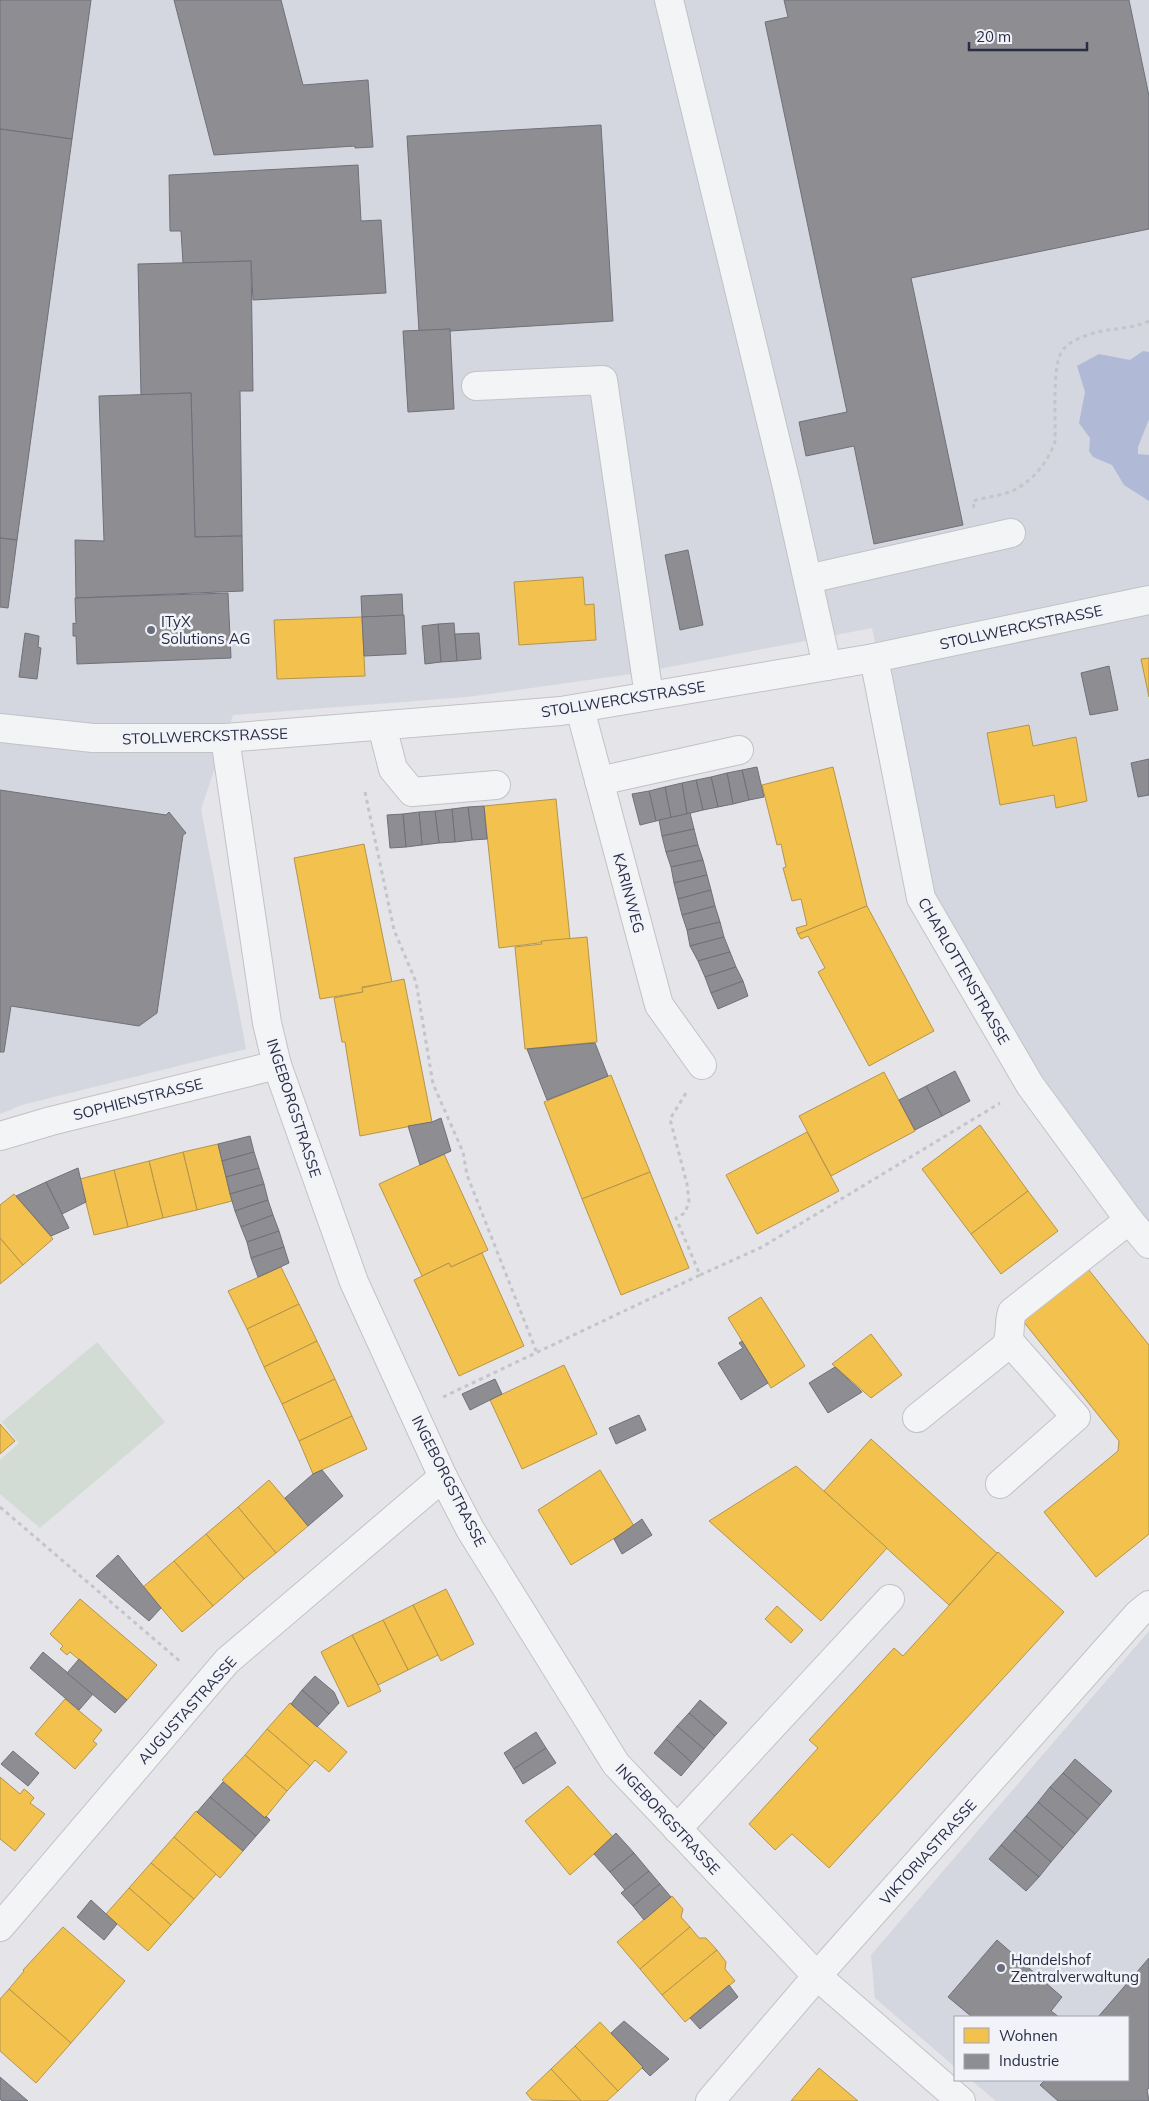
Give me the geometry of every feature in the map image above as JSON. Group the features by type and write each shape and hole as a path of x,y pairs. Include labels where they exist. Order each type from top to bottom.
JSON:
{"street":[{"path":"669,0 808,579 827,666"},
{"path":"476,386 603,380 649,696"},
{"path":"808,579 1010,533"},
{"name":"STOLLWERCKSTRASSE","path":"0,728 93,738 225,738 580,709 874,658 1149,600"},
{"name":"CHARLOTTENSTRASSE","path":"874,658 921,898 1030,1085 1129,1220 1149,1244"},
{"name":"KARINWEG","path":"580,709 659,1006 702,1065"},
{"path":"382,726 393,769 412,792 496,785"},
{"name":"INGEBORGSTRASSE","path":"225,738 267,1023 277,1065 354,1282 443,1477 470,1529 616,1764 817,1976 961,2101"},
{"path":"599,781 738,750"},
{"name":"SOPHIENSTRASSE","path":"0,1136 52,1121 277,1065"},
{"path":"917,1418 1005,1347 1009,1341 1009,1320 1012,1312 1129,1220"},
{"path":"1000,1484 1076,1417 1009,1341"},
{"name":"AUGUSTASTRASSE","path":"0,1927 227,1661 443,1477"},
{"path":"677,1829 890,1599"},
{"name":"VIKTORIASTRASSE","path":"710,2101 817,1976 1138,1614 1149,1605"}],"path":[{"path":"979,540 973,501 1013,490 1042,466 1052,452 1055,441 1057,366 1061,353 1071,343 1084,336 1139,326 1149,322"},
{"path":"364,786 394,930 416,982 433,1084 463,1152 467,1175 537,1353"},
{"path":"413,1411 700,1275 762,1248 1030,1085"},
{"path":"670,1120 687,1184 689,1202 685,1213 676,1218 700,1275"},
{"path":"0,1507 206,1684"}],"shaded area":[{"path":"0,0 1149,0 1149,1226 1094,1159 930,898 872,628 638,673 467,697 233,715 201,809 246,1049 22,1105 0,1114"},
{"path":"97,1342 165,1422 40,1528 0,1494 0,1460 19,1443 2,1422"},
{"path":"1149,1631 1149,2101 996,2101 972,2081 1129,2081 1129,2016 954,2016 954,2066 875,1998 871,1955"}],"water":[{"path":"1143,351 1149,352 1149,419 1138,447 1138,454 1149,455 1149,501 1124,485 1112,465 1093,457 1089,451 1090,438 1079,423 1085,392 1077,366 1099,354 1130,360"}],"building: Wohnen":[{"path":"583,577 585,605 594,604 596,640 519,645 514,582"},
{"path":"362,617 365,676 277,679 274,620"},
{"path":"1149,658 1149,697 1141,659"},
{"path":"1029,725 1033,746 1076,737 1087,801 1056,808 1054,795 1000,805 987,733"},
{"path":"833,767 867,906 798,934 796,928 807,925 801,899 792,901 783,868 786,867 781,844 777,845 762,785"},
{"path":"556,799 570,939 499,948 484,806"},
{"path":"364,844 392,982 362,987 363,992 320,999 294,858"},
{"path":"867,906 934,1031 869,1066 818,972 825,968 808,936 801,939 798,934"},
{"path":"587,937 597,1042 525,1049 515,947 542,944 541,941"},
{"path":"404,979 432,1122 360,1136 345,1042 342,1042 334,998 363,992 362,988"},
{"path":"884,1072 915,1131 831,1176 799,1116"},
{"path":"611,1075 650,1172 582,1199 544,1102"},
{"path":"980,1125 1028,1191 971,1234 922,1169"},
{"path":"807,1132 839,1191 757,1234 726,1175"},
{"path":"218,1144 232,1201 197,1210 183,1152"},
{"path":"183,1152 197,1210 163,1218 149,1161"},
{"path":"444,1154 488,1250 451,1267 449,1263 422,1276 379,1184"},
{"path":"149,1161 163,1218 128,1227 114,1170"},
{"path":"114,1170 128,1227 94,1235 80,1179"},
{"path":"650,1172 689,1268 621,1295 582,1199"},
{"path":"1028,1191 1058,1231 1001,1274 971,1234"},
{"path":"14,1194 53,1239 23,1265 0,1238 0,1205"},
{"path":"0,1238 23,1265 0,1284"},
{"path":"482,1253 524,1346 459,1376 414,1280 449,1263 451,1267"},
{"path":"1084,1264 1149,1345 1149,1534 1096,1577 1044,1512 1118,1451 1119,1441 1019,1316"},
{"path":"281,1267 299,1304 247,1329 228,1291"},
{"path":"761,1297 805,1366 771,1388 728,1318"},
{"path":"299,1304 317,1341 264,1367 247,1329"},
{"path":"871,1334 902,1375 871,1398 832,1364"},
{"path":"317,1341 335,1379 282,1404 264,1367"},
{"path":"564,1365 597,1434 522,1469 490,1400"},
{"path":"335,1379 352,1416 299,1441 282,1404"},
{"path":"352,1416 367,1449 313,1474 299,1441"},
{"path":"0,1424 15,1441 0,1454"},
{"path":"871,1439 997,1553 949,1605 824,1491"},
{"path":"796,1466 887,1548 821,1621 709,1521"},
{"path":"600,1470 634,1526 571,1565 538,1510"},
{"path":"269,1480 308,1526 276,1553 238,1507"},
{"path":"238,1507 276,1553 244,1579 206,1534"},
{"path":"206,1534 244,1579 213,1606 174,1561"},
{"path":"998,1552 1064,1612 829,1868 792,1834 775,1850 749,1824 818,1748 809,1740 894,1648 903,1656"},
{"path":"174,1561 213,1606 182,1632 143,1587"},
{"path":"446,1589 474,1644 441,1661 413,1605"},
{"path":"80,1599 157,1665 127,1700 70,1652 67,1655 60,1649 63,1646 50,1634"},
{"path":"413,1605 438,1655 408,1670 383,1620"},
{"path":"777,1606 803,1630 791,1643 765,1619"},
{"path":"383,1620 408,1670 378,1685 352,1635"},
{"path":"352,1635 381,1691 348,1707 321,1652"},
{"path":"65,1699 102,1730 93,1741 97,1744 75,1769 35,1734"},
{"path":"290,1703 347,1752 329,1772 315,1760 310,1766 267,1729"},
{"path":"267,1729 310,1766 287,1791 245,1755"},
{"path":"245,1755 287,1791 265,1818 222,1780"},
{"path":"0,1777 20,1794 24,1789 29,1793 34,1798 30,1803 45,1814 15,1851 0,1839"},
{"path":"568,1786 613,1837 570,1875 525,1821"},
{"path":"196,1811 243,1851 220,1878 174,1837"},
{"path":"174,1837 216,1874 194,1899 151,1863"},
{"path":"151,1863 194,1899 171,1925 129,1888"},
{"path":"129,1888 171,1925 148,1951 106,1914"},
{"path":"672,1896 683,1909 681,1917 690,1927 640,1969 617,1942"},
{"path":"63,1927 125,1981 71,2043 9,1989 23,1970"},
{"path":"690,1927 699,1938 706,1938 717,1950 662,1995 640,1969"},
{"path":"717,1950 726,1962 725,1969 735,1981 685,2022 662,1995"},
{"path":"9,1989 71,2043 36,2083 0,2051 0,1999"},
{"path":"600,2022 643,2067 618,2091 575,2046"},
{"path":"575,2046 618,2091 607,2101 581,2101 551,2069"},
{"path":"819,2068 858,2101 791,2101"},
{"path":"551,2069 581,2101 532,2100 526,2093"}],"building: Industrie":[{"path":"0,0 91,0 72,139 0,129"},
{"path":"174,0 281,0 303,85 368,80 373,147 355,148 355,146 214,155"},
{"path":"784,0 1129,0 1149,96 1149,229 911,278 963,525 874,544 854,446 806,456 799,422 847,412 765,22 788,17"},
{"path":"601,125 613,321 450,331 450,329 419,331 407,136"},
{"path":"0,129 72,139 17,540 0,538"},
{"path":"358,165 361,221 381,220 386,293 253,300 251,261 183,263 181,231 170,231 169,175"},
{"path":"251,261 253,391 240,391 242,536 195,537 191,393 141,395 138,264"},
{"path":"450,329 454,409 408,412 403,331"},
{"path":"191,393 195,537 242,536 243,591 76,598 75,540 104,541 99,396"},
{"path":"0,538 17,540 8,608 0,607"},
{"path":"688,550 703,625 680,630 665,555"},
{"name":"ITyX Solutions AG","path":"228,593 231,658 77,664 76,636 73,636 73,623 76,624 75,598"},
{"path":"402,594 403,616 362,617 361,596"},
{"path":"404,615 406,654 364,656 362,617"},
{"path":"454,623 457,661 441,662 438,624"},
{"path":"438,624 441,662 425,664 422,626"},
{"path":"25,633 39,636 38,647 41,648 37,679 19,677"},
{"path":"479,633 481,659 457,661 455,634"},
{"path":"1109,666 1118,710 1090,715 1081,673"},
{"path":"1149,759 1149,795 1138,797 1131,763"},
{"path":"757,767 764,797 749,800 742,770"},
{"path":"742,770 749,800 733,804 727,773"},
{"path":"727,773 733,804 718,807 711,777"},
{"path":"711,777 718,807 703,810 696,780"},
{"path":"696,780 703,810 687,814 682,783"},
{"path":"682,783 687,814 671,818 665,787"},
{"path":"665,787 671,818 656,821 649,791"},
{"path":"0,790 166,815 169,812 186,833 183,835 157,1013 139,1026 11,1006 4,1052 0,1052"},
{"path":"649,791 656,821 640,825 632,794"},
{"path":"484,806 487,839 472,840 468,807"},
{"path":"468,807 472,840 455,842 452,809"},
{"path":"452,809 455,842 439,843 435,811"},
{"path":"435,811 439,843 422,845 419,812"},
{"path":"419,812 422,845 406,847 403,814"},
{"path":"690,813 694,829 662,836 659,820"},
{"path":"403,814 406,847 390,848 387,815"},
{"path":"694,829 698,845 666,852 662,836"},
{"path":"698,845 703,860 671,867 666,852"},
{"path":"703,860 707,875 674,883 671,867"},
{"path":"707,875 711,890 678,899 674,883"},
{"path":"711,890 715,906 682,915 678,899"},
{"path":"715,906 720,922 687,930 682,915"},
{"path":"720,922 724,937 690,946 687,930"},
{"path":"724,937 730,952 698,961 690,946"},
{"path":"730,952 736,967 705,977 698,961"},
{"path":"736,967 743,981 711,993 705,977"},
{"path":"743,981 748,996 718,1009 711,993"},
{"path":"595,1043 608,1076 547,1100 527,1049"},
{"path":"955,1071 970,1101 942,1116 926,1086"},
{"path":"926,1086 942,1116 915,1130 899,1100"},
{"path":"441,1118 451,1151 420,1165 408,1126 432,1122"},
{"path":"250,1136 254,1152 222,1161 218,1144"},
{"path":"254,1152 259,1168 226,1177 222,1161"},
{"path":"78,1168 86,1202 62,1214 46,1182"},
{"path":"259,1168 264,1184 230,1194 226,1177"},
{"path":"46,1182 69,1228 51,1236 16,1196"},
{"path":"264,1184 268,1200 235,1211 230,1194"},
{"path":"268,1200 273,1215 241,1227 235,1211"},
{"path":"273,1215 279,1231 247,1242 241,1227"},
{"path":"279,1231 284,1247 251,1258 247,1242"},
{"path":"284,1247 289,1263 258,1277 251,1258"},
{"path":"742,1341 768,1383 741,1400 718,1363 743,1348 739,1343"},
{"path":"835,1367 862,1392 828,1413 809,1383"},
{"path":"495,1379 502,1394 470,1410 462,1394"},
{"path":"639,1415 646,1430 616,1444 609,1428"},
{"path":"322,1470 343,1496 308,1526 285,1498 313,1474"},
{"path":"642,1519 652,1535 622,1554 614,1539"},
{"path":"118,1555 161,1608 149,1621 96,1576"},
{"path":"43,1652 93,1694 79,1710 30,1668"},
{"path":"79,1659 127,1700 115,1713 67,1673"},
{"path":"315,1676 334,1692 339,1703 329,1714 302,1690"},
{"path":"302,1690 329,1714 317,1727 291,1704"},
{"path":"700,1700 727,1723 715,1736 689,1713"},
{"path":"689,1713 715,1736 704,1749 677,1726"},
{"path":"677,1726 704,1749 692,1763 666,1739"},
{"path":"536,1732 546,1748 514,1769 504,1753"},
{"path":"666,1739 692,1763 681,1776 654,1753"},
{"path":"546,1748 556,1763 523,1784 514,1769"},
{"path":"13,1751 39,1773 28,1786 1,1764"},
{"path":"1075,1759 1112,1791 1100,1805 1063,1773"},
{"path":"1063,1773 1100,1805 1088,1819 1050,1787"},
{"path":"223,1782 265,1818 266,1816 270,1820 256,1836 210,1797"},
{"path":"1050,1787 1088,1819 1075,1834 1038,1802"},
{"path":"210,1797 256,1836 243,1851 197,1812"},
{"path":"1038,1802 1075,1834 1063,1848 1026,1816"},
{"path":"1026,1816 1063,1848 1051,1862 1014,1830"},
{"path":"1014,1830 1051,1862 1039,1877 1001,1845"},
{"path":"616,1833 634,1853 610,1872 594,1854"},
{"path":"1001,1845 1039,1877 1026,1891 989,1859"},
{"path":"634,1853 649,1871 626,1891 610,1872"},
{"path":"649,1871 660,1884 633,1906 621,1893"},
{"path":"660,1884 671,1897 644,1920 633,1906"},
{"path":"91,1900 117,1924 104,1940 77,1917"},
{"name":"Handelshof Zentralverwaltung","path":"997,1940 1062,1997 1051,2011 1058,2016 971,2016 948,1997"},
{"name":"Handelshof Zentralverwaltung","path":"1149,1958 1149,2088 1147,2090 1149,2101 1058,2101 1040,2085 1044,2081 1129,2081 1129,2016 1099,2016"},
{"path":"729,1985 738,1997 700,2029 690,2018"},
{"path":"624,2021 669,2059 650,2076 611,2033"},
{"path":"0,2077 28,2101 2,2101 0,2099"}],"place":[{"name":"ITyX Solutions AG","path":"151,630"},
{"name":"Handelshof Zentralverwaltung","path":"1001,1968"}]}
